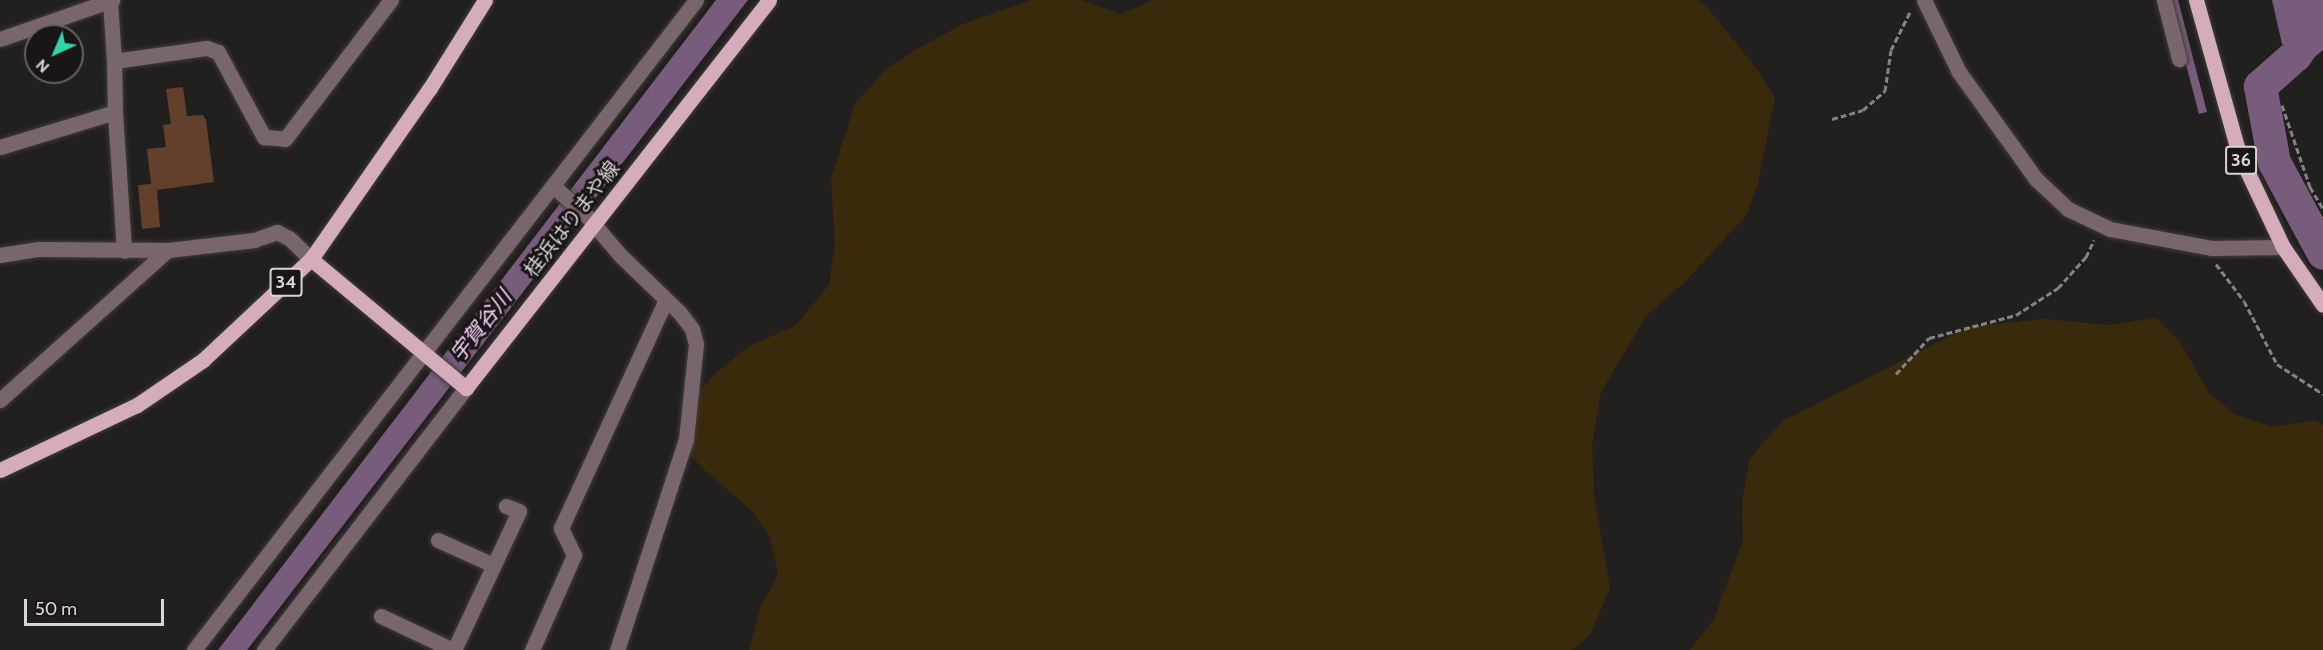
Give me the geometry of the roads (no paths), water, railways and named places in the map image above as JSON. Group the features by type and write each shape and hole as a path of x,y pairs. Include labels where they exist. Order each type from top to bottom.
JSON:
{"main road":[{"name":"34","path":"0,470 137,405 203,360 311,259 430,88 485,0"},
{"name":"桂浜はりまや線","path":"461,385 591,219 769,0"},
{"name":"36","path":"2196,0 2239,154 2283,247 2323,305"},
{"name":"34","path":"311,259 461,385"}],"street":[{"path":"0,39 111,0 115,112 124,250"},
{"path":"114,61 207,48 218,52 264,137 285,139 391,0"},
{"path":"194,650 427,356 553,186 696,0"},
{"path":"1924,0 1959,72 2036,178 2068,209 2102,225 2212,248 2283,247"},
{"path":"2164,0 2179,59"},
{"path":"0,147 115,112"},
{"path":"553,186 591,219 666,300 692,329 696,344 686,440 616,650"},
{"path":"0,255 39,249 168,249 254,240 277,232 289,238 311,259"},
{"path":"0,400 168,249"},
{"path":"532,650 574,555 561,528 666,300"},
{"path":"264,650 461,385"},
{"path":"381,616 453,650 519,512 506,506"},
{"path":"438,540 493,565"}],"water":[{"name":"宇賀谷川","path":"716,0 748,0 247,650 218,650"},
{"path":"2169,0 2178,0 2207,112 2199,114"},
{"path":"2272,0 2323,0 2323,50 2269,94 2258,79 2290,50 2288,44 2282,44"}],"waterway":[{"path":"2295,0 2307,38 2295,55 2260,86 2274,162 2323,253"}]}
